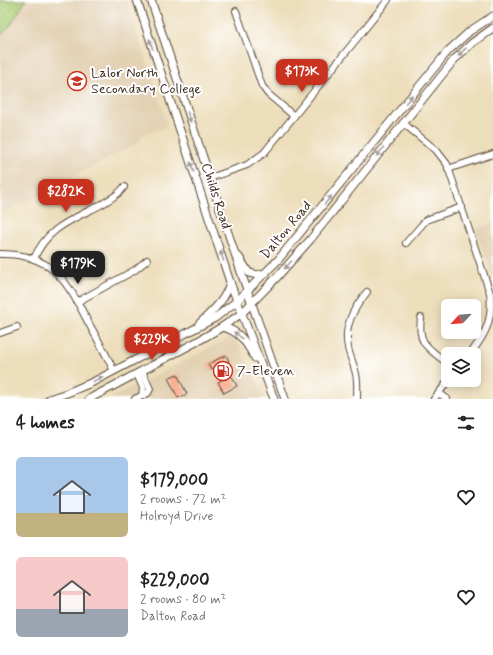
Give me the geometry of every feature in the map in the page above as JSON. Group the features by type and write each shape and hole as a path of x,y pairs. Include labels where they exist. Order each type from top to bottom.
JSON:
{"main road":[{"name":"Childs Road","path":"137,0 230,282 274,399"},
{"name":"Childs Road","path":"151,0 247,291 285,399"},
{"name":"Dalton Road","path":"49,399 79,389 193,330 215,318 238,300 266,273 303,230 448,51 470,31 493,16"},
{"name":"Dalton Road","path":"89,399 140,373 222,327 252,304 310,240 454,60 472,43 493,28"},
{"path":"394,117 403,124"},
{"path":"197,183 210,178"},
{"path":"232,245 249,273 252,275 266,273"},
{"path":"193,330 225,297 230,282"},
{"path":"222,327 234,331 240,336 252,352 264,374"},
{"path":"114,371 120,383"}],"street":[{"path":"210,178 238,169 258,159 270,147 388,0"},
{"path":"236,11 262,86 268,94 294,116"},
{"path":"403,124 436,150 444,159 462,207 490,293 492,308 489,326 476,347"},
{"path":"448,169 493,154"},
{"path":"34,259 50,233 112,198 121,192 124,187"},
{"path":"406,243 426,220 462,207"},
{"path":"0,254 21,255 34,259 52,268 59,274 77,302 114,371"},
{"path":"77,302 135,270 147,260"},
{"path":"357,399 357,379 348,348 347,330 349,321 354,311 367,292"},
{"path":"421,318 419,331 423,342 441,358"},
{"path":"0,332 17,327"},
{"path":"135,399 148,393 150,389 140,373"},
{"path":"434,399 444,387"},
{"path":"439,393 446,399"}],"shaded area":[{"name":"Lalor North Secondary College","path":"26,0 126,0 168,126 140,136 141,141 18,206 0,212 0,36 10,26"},
{"path":"493,223 493,279 476,229"},
{"path":"229,338 236,340 265,399 109,399"}],"green space":[{"path":"0,0 26,0 10,26 0,36"}],"building":[{"path":"226,355 229,361 211,370 208,364"},
{"path":"177,374 187,394 178,398 168,378"},
{"path":"231,375 237,386 224,393 218,382"}],"place":[{"name":"Lalor North Secondary College","path":"77,81"},
{"name":"7-Eleven","path":"223,371"}]}
